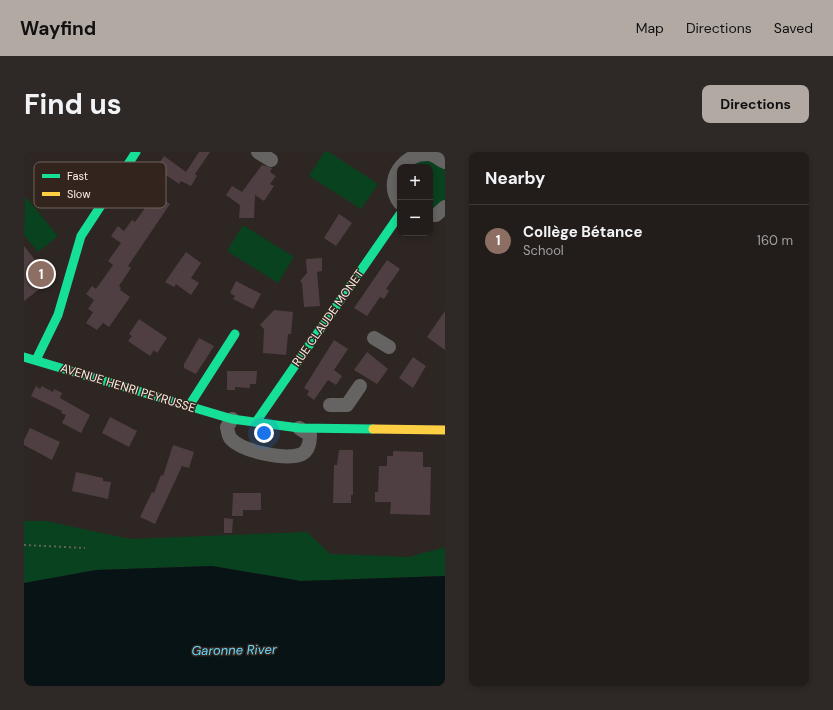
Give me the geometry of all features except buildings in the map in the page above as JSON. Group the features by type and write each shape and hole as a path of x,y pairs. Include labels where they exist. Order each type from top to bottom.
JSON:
{"street":[{"path":"129,162 136,152"},
{"path":"258,152 271,160"},
{"path":"398,200 395,197 393,185 398,167 414,155 430,154 445,162"},
{"path":"433,215 436,215 445,207"},
{"path":"36,360 58,315 81,236 99,208"},
{"name":"RUE CLAUDE MONET","path":"256,422 397,218"},
{"path":"189,406 235,334"},
{"path":"374,338 389,347"},
{"name":"AVENUE HENRI PEYRUSSE","path":"24,357 232,419 300,428 445,430"},
{"path":"328,429 331,402 347,405 360,386"},
{"path":"232,419 226,428 229,438 240,446 271,454 289,456 303,454 310,446 310,435 300,428"}],"path":[{"path":"24,545 85,548"}],"green space":[{"path":"324,152 329,152 378,184 361,209 309,176"},
{"path":"431,159 445,166 445,204 433,210 433,164 414,164"},
{"path":"25,196 58,236 38,252 24,235"},
{"path":"243,225 294,257 278,283 227,251"},
{"path":"24,521 46,521 130,539 307,532 330,554 409,557 445,547 445,576 301,581 212,566 96,570 24,583"}],"water":[{"name":"Garonne River","path":"212,566 301,581 445,576 445,686 24,686 24,583 96,570"}],"traffic: fast":[{"path":"129,162 136,152"},
{"path":"36,360 58,315 81,236 99,208"},
{"path":"256,422 397,218"},
{"path":"189,406 235,334"},
{"path":"24,357 232,419 299,428 373,429"}],"traffic: slow":[{"path":"373,429 445,430"}],"place":[{"name":"Collège Bétance","path":"41,274"}]}
